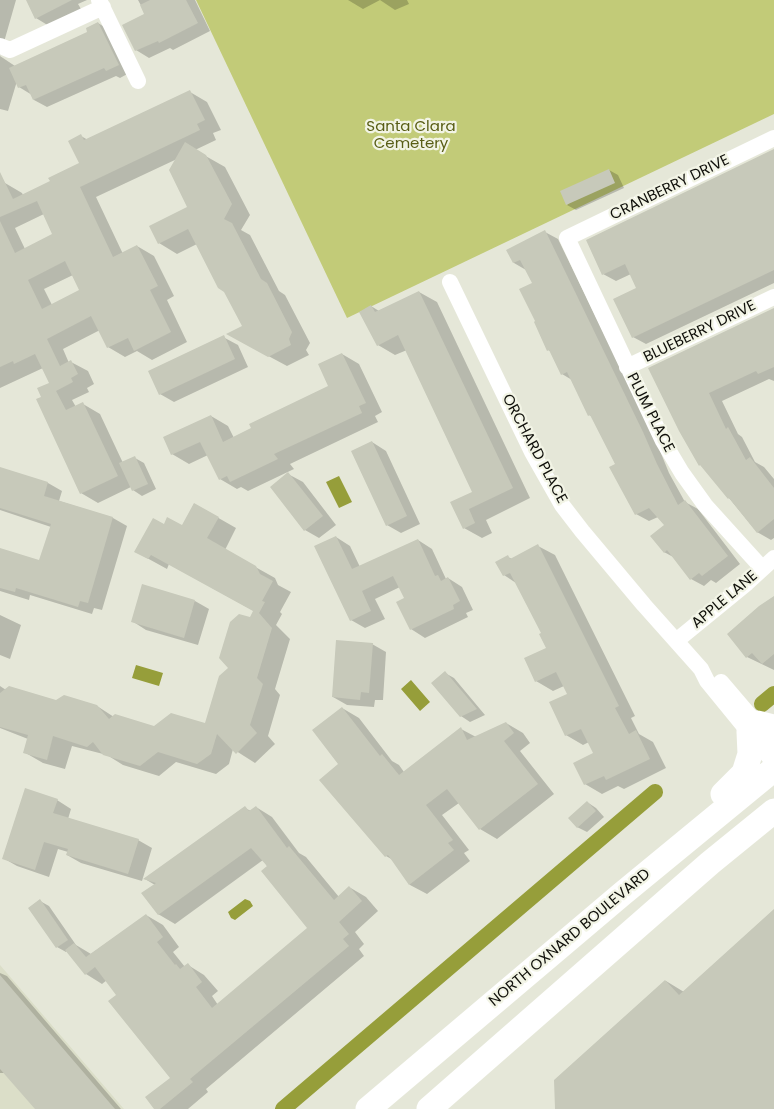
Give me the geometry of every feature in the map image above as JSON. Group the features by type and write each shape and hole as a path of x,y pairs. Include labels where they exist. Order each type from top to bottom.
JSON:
{"main road":[{"path":"622,894 744,773 760,728"},
{"name":"NORTH OXNARD BOULEVARD","path":"368,1109 622,894 774,769"},
{"path":"429,1109 710,863 774,811"}],"street":[{"path":"0,46 10,50 101,3 138,80"},
{"name":"CRANBERRY DRIVE","path":"567,238 774,138"},
{"name":"PLUM PLACE","path":"567,238 626,368 663,441 682,473 705,505 768,563"},
{"name":"ORCHARD PLACE","path":"450,282 532,452 562,505 582,531 701,669 707,681 760,728 774,744"},
{"name":"BLUEBERRY DRIVE","path":"626,368 774,297"},
{"name":"APPLE LANE","path":"676,641 747,583 768,563"},
{"name":"ORCHARD PLACE","path":"760,728 774,763"}],"shaded area":[{"path":"339,476 352,502 339,508 326,482"},
{"path":"136,665 163,673 159,686 132,678"},
{"path":"411,680 430,702 420,711 401,689"},
{"path":"245,899 250,901 253,906 235,920 231,918 228,912"},
{"path":"0,965 124,1109 0,1109"}],"green space":[{"name":"Santa Clara Cemetery","path":"196,0 774,0 774,114 347,318"}],"building":[{"path":"26,0 72,0 35,19"},
{"path":"150,0 186,0 198,23 159,43 158,41 135,51 122,25 144,14 140,5"},
{"path":"98,22 119,65 106,71 104,68 33,100 26,85 18,88 9,68 87,32 86,28"},
{"path":"190,90 205,120 197,124 200,130 80,187 113,257 137,245 158,286 150,290 171,332 134,351 128,338 107,348 91,316 47,339 60,366 71,360 78,374 71,378 73,382 56,391 66,410 83,402 118,476 80,494 36,399 41,397 37,388 49,383 35,354 14,364 13,361 0,367 0,221 15,253 52,234 37,201 0,217 0,172 13,199 50,181 48,178 79,163 68,141 81,134 84,140","holes":["65,261 79,290 42,309 28,280"]},
{"path":"185,142 206,155 232,204 224,219 232,223 261,279 267,283 292,332 289,339 291,345 268,357 226,334 242,326 224,292 218,288 188,229 158,244 149,226 187,207 169,170"},
{"path":"774,149 774,270 632,338 613,299 636,288 625,264 602,275 586,240"},
{"path":"609,169 615,183 566,205 560,191"},
{"path":"545,230 678,505 685,500 728,556 702,576 699,573 690,580 667,550 664,553 650,536 664,525 649,508 635,515 609,467 615,464 590,415 588,416 567,372 561,375 549,350 547,351 519,289 532,283 520,260 513,263 506,250"},
{"path":"419,291 513,488 469,509 475,523 463,529 450,502 472,492 398,335 377,346 359,312 371,305 375,312"},
{"path":"774,308 774,367 758,374 756,371 709,393 726,429 728,427 746,460 750,457 774,488 774,519 757,533 729,498 699,466 679,431 648,368"},
{"path":"224,335 235,359 159,395 148,371"},
{"path":"342,353 366,403 359,406 362,413 274,454 278,459 230,482 227,476 219,480 200,442 171,455 163,437 211,415 223,442 251,428 249,424 328,386 318,364"},
{"path":"372,441 407,516 386,526 351,451"},
{"path":"135,456 148,484 132,491 119,463"},
{"path":"0,467 48,482 44,496 113,517 88,603 80,601 78,607 16,588 15,592 0,588 0,548 39,560 51,524 0,508"},
{"path":"288,472 323,516 304,531 270,487"},
{"path":"194,503 219,517 207,538 256,566 260,574 273,581 262,601 265,602 259,613 272,628 257,678 263,684 250,725 257,733 236,754 217,734 211,754 197,764 158,752 140,766 103,755 93,742 87,747 53,736 47,760 23,753 28,735 0,727 0,693 9,686 56,700 64,695 97,705 109,719 115,714 154,726 171,713 205,723 219,676 228,668 219,658 230,622 239,614 250,617 253,611 151,555 148,559 134,552 153,518 164,524 167,517 182,525"},
{"path":"336,536 352,569 418,539 435,576 438,575 441,581 448,577 460,601 453,605 454,609 410,630 396,602 404,598 393,576 362,591 371,611 350,621 314,546"},
{"path":"538,544 619,706 615,708 629,734 636,730 650,759 606,780 604,776 584,785 573,763 593,753 581,729 565,736 549,702 567,694 556,672 535,682 524,658 546,648 539,634 541,633 510,573 503,576 495,562 508,555 510,559"},
{"path":"142,584 195,600 184,638 131,622"},
{"path":"774,596 774,654 762,664 752,653 746,658 727,634 759,606"},
{"path":"336,640 373,643 369,693 361,692 360,700 332,697"},
{"path":"445,671 477,709 460,717 431,683"},
{"path":"342,707 380,756 382,754 399,775 461,727 467,740 506,722 514,733 504,741 538,784 479,830 447,789 426,805 453,840 448,843 454,850 409,885 388,855 385,857 319,780 338,764 312,730"},
{"path":"25,788 58,799 53,813 139,839 128,874 66,855 68,849 44,842 35,870 2,859"},
{"path":"587,801 596,811 577,828 568,818"},
{"path":"245,806 249,811 256,806 287,848 289,846 334,900 349,886 362,901 339,922 349,934 343,939 349,946 190,1079 193,1082 160,1109 154,1109 145,1097 170,1078 108,1001 116,995 95,967 85,975 65,950 74,943 86,957 146,914 163,937 157,942 180,969 188,963 202,982 196,987 212,1008 307,928 261,871 267,866 251,848 158,915 141,893 156,883 143,879"},
{"path":"40,899 68,940 56,948 28,908"},
{"path":"774,909 774,1109 555,1109 554,1080 665,980 679,995"},
{"path":"0,975 115,1109 35,1109 0,1069"}],"waterway":[{"path":"762,704 774,694"},
{"path":"283,1109 655,792"}]}
